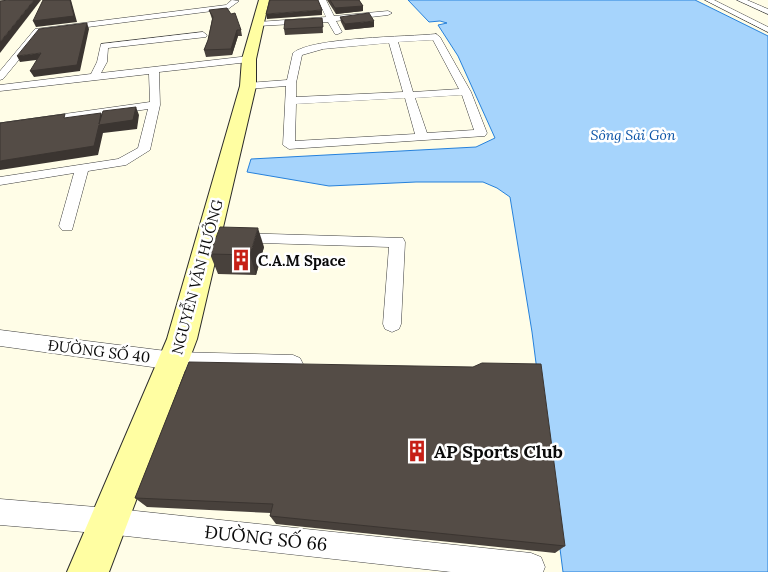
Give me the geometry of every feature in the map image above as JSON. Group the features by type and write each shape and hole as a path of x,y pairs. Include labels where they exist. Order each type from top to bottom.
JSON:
{"main road":[{"name":"NGUYỄN VĂN HƯỞNG","path":"88,572 182,339 248,86 249,59 262,12"}],"street":[{"path":"313,1 322,0 338,32"},
{"path":"710,0 768,30"},
{"path":"741,0 768,12"},
{"path":"0,77 38,31 107,34 201,27 235,1"},
{"path":"262,12 330,19 388,13"},
{"path":"107,34 201,27"},
{"path":"95,76 102,62 107,34"},
{"path":"436,37 466,92 481,133 289,145 291,84 298,53 340,45 393,42 436,37"},
{"path":"393,42 422,137"},
{"path":"0,88 154,70 197,62 249,59"},
{"path":"0,181 121,162 144,150 155,105 154,70"},
{"path":"248,86 291,84"},
{"path":"290,101 466,92"},
{"path":"0,127 155,105"},
{"path":"67,226 82,169"},
{"path":"209,237 397,242 392,324"},
{"name":"ĐƯỜNG SỐ 40","path":"0,338 174,361 311,364"},
{"name":"ĐƯỜNG SỐ 66","path":"0,512 108,521 469,566 531,568"}],"water":[{"name":"Sông Sài Gòn","path":"408,0 695,0 768,36 768,572 563,572 532,332 510,197 497,188 483,182 416,182 329,186 247,172 251,159 476,147 495,138 458,56 438,25 447,23 440,21 429,22"}],"building":[{"path":"34,0 0,42 0,1"},
{"path":"43,0 70,0 74,16 33,21"},
{"path":"270,0 318,0 322,10 266,14"},
{"path":"330,0 359,0 363,6 335,8"},
{"path":"227,8 231,14 235,13 241,30 237,30 231,49 204,50 213,17 209,10"},
{"path":"369,13 374,21 345,24 340,17"},
{"path":"322,18 323,27 284,29 285,20"},
{"path":"87,23 77,65 30,71 41,53 17,56 39,29"},
{"path":"136,107 133,120 99,125 94,146 0,161 0,123 65,114 64,118 101,113 99,124 103,111"},
{"path":"220,227 258,228 250,255 210,254"},
{"name":"AP Sports Club","path":"189,362 473,367 482,363 541,364 565,546 270,516 273,504 135,498"}],"place":[{"name":"C.A.M Space","path":"241,260"},
{"name":"AP Sports Club","path":"417,451"}]}
